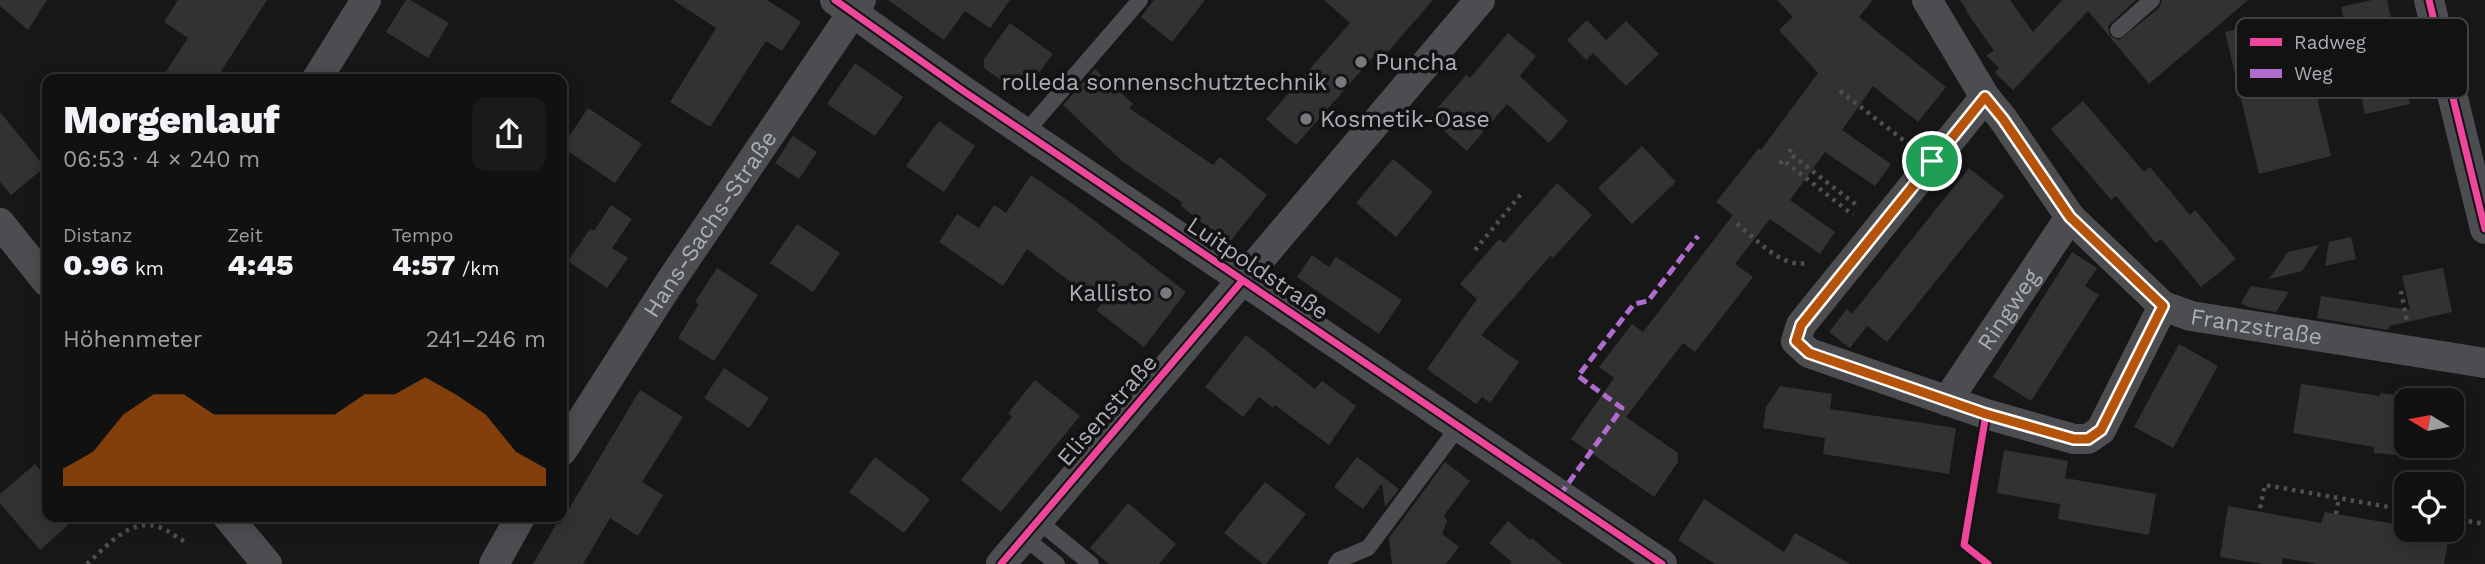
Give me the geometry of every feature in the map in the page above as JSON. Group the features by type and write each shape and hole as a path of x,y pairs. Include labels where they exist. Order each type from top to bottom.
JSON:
{"street":[{"path":"320,74 366,0"},
{"name":"Elisenstraße","path":"1001,564 1480,0"},
{"name":"Franzstraße","path":"1927,0 1985,97 2070,217 2163,306 2191,316 2485,363"},
{"path":"2429,0 2433,18"},
{"name":"Luitpoldstraße","path":"850,4 1025,133 1459,426 1654,562"},
{"name":"Hans-Sachs-Straße","path":"567,443 850,4"},
{"path":"1985,97 1801,325 1796,341 1809,353 1947,401 2074,439 2088,439 2101,430 2163,306"},
{"path":"2453,98 2485,229"},
{"name":"Ringweg","path":"1947,401 2070,217"},
{"path":"0,223 42,276"},
{"path":"233,522 267,564"},
{"path":"494,564 518,522"}],"lane":[{"path":"1025,133 1140,0"},
{"path":"2118,30 2152,0"},
{"path":"1336,564 1339,560 1368,548 1459,426"},
{"path":"1030,529 1057,564"},
{"path":"1030,529 1091,564"}],"path":[{"path":"1840,91 1932,161"},
{"path":"1791,149 1788,153 1878,228"},
{"path":"1780,164 1783,160 1878,228"},
{"path":"1475,250 1521,194"},
{"path":"1737,224 1782,259 1800,265 1809,262"},
{"path":"2260,508 2265,485 2394,508"},
{"path":"2336,514 2339,498"},
{"path":"2464,520 2485,524"},
{"path":"88,564 120,533 138,526 153,525 163,528 184,541"}],"building":[{"path":"0,0 47,0 28,30 0,6"},
{"path":"178,0 267,0 219,74 164,74 188,38 164,22"},
{"path":"406,0 449,23 428,58 386,32"},
{"path":"673,0 767,0 801,22 782,51 766,41 710,127 670,102 716,28"},
{"path":"888,0 1010,0 990,28 965,11 944,40"},
{"path":"1154,0 1205,0 1172,42 1141,17"},
{"path":"1324,0 1433,0 1386,54 1380,49 1296,145 1266,119 1350,23"},
{"path":"1777,0 1873,0 1859,17 1946,87 1918,122 1873,86 1842,130 1891,164 1875,186 1825,152 1790,200 1835,232 1820,254 1770,219 1735,264 1753,277 1695,352 1683,343 1626,417 1678,453 1678,462 1654,497 1571,439 1614,378 1599,367 1632,324 1643,332 1733,215 1716,202 1759,148 1761,150 1818,73 1779,30 1793,17"},
{"path":"1960,0 2010,0 2033,32 2062,0 2136,0 2108,26 2110,36 2119,40 2159,8 2162,0 2248,0 2149,84 2088,11 2013,90 1995,73 1999,68 1986,55 1994,51"},
{"path":"2372,0 2387,0 2391,18 2343,18 2341,7"},
{"path":"1587,20 1606,40 1626,21 1659,54 1626,86 1593,53 1586,60 1567,40"},
{"path":"1010,23 1053,54 1025,91 1016,91 984,68 984,59"},
{"path":"2236,29 2236,78 2225,32"},
{"path":"1508,33 1536,56 1520,76 1568,121 1549,143 1507,104 1467,151 1429,118 1466,75 1470,78"},
{"path":"855,63 903,97 875,136 827,104"},
{"path":"1095,69 1133,104 1129,108 1213,165 1220,157 1267,195 1228,244 1180,205 1183,203 1123,162 1063,105"},
{"path":"2241,98 2317,98 2331,156 2259,174"},
{"path":"2361,98 2409,98 2410,104 2365,114"},
{"path":"2083,101 2144,172 2150,167 2190,215 2195,210 2236,259 2201,287 2161,239 2156,243 2116,196 2111,200 2051,129"},
{"path":"588,108 642,144 615,183 567,150 567,140"},
{"path":"0,112 42,163 42,169 11,195 0,182"},
{"path":"939,121 975,146 944,192 906,166"},
{"path":"793,136 817,152 799,179 775,163"},
{"path":"1642,146 1676,182 1632,224 1598,188"},
{"path":"1393,159 1433,192 1396,237 1356,203"},
{"path":"1969,168 2004,196 1887,342 1855,316 1867,326 1850,348 1829,332 1847,309 1852,314"},
{"path":"1031,175 1186,292 1144,347 1096,310 1101,305 1027,249 1003,286 939,242 957,214 979,228 994,205 1006,213"},
{"path":"1557,183 1592,215 1553,258 1550,256 1481,335 1519,362 1490,403 1482,397 1476,404 1427,369 1477,299 1460,284 1499,239 1504,243"},
{"path":"611,205 632,219 612,248 628,258 607,288 568,261 590,229 594,231"},
{"path":"797,224 840,253 813,292 770,263"},
{"path":"2351,237 2356,259 2325,266 2329,242"},
{"path":"2319,245 2302,271 2269,279 2288,252"},
{"path":"2072,252 2097,268 2085,286 2099,295 2031,401 1993,377"},
{"path":"1312,255 1329,267 1336,257 1402,300 1379,334 1297,277"},
{"path":"717,268 758,295 714,361 678,338 699,304 695,302"},
{"path":"2443,268 2452,312 2389,326 2388,330 2317,318 2321,296 2410,310 2402,276"},
{"path":"2251,286 2289,292 2276,312 2248,307 2241,303"},
{"path":"1246,335 1315,389 1322,381 1356,406 1329,445 1275,405 1273,408 1259,397 1243,417 1205,387"},
{"path":"2179,344 2218,366 2173,448 2134,427"},
{"path":"724,368 769,398 749,428 704,398"},
{"path":"1035,380 1080,416 1001,512 961,480 1012,417 1008,413"},
{"path":"2301,384 2380,396 2380,393 2394,395 2394,455 2374,453 2374,447 2293,433"},
{"path":"1780,386 1832,394 1830,409 1956,428 1949,474 1823,454 1825,438 1763,428 1766,407"},
{"path":"640,390 683,417 642,482 663,495 638,536 610,518 583,564 533,564 557,523 567,522 567,512"},
{"path":"2004,450 2068,461 2065,478 2156,494 2149,535 2058,519 2060,504 1997,493"},
{"path":"875,457 930,499 904,533 849,492"},
{"path":"1357,457 1399,489 1385,507 1382,483 1363,509 1334,487"},
{"path":"1445,462 1470,481 1444,515 1447,521 1442,534 1459,547 1446,564 1392,564 1389,538"},
{"path":"35,464 42,472 42,522 71,522 40,550 0,503 0,494"},
{"path":"1265,482 1306,514 1266,564 1263,564 1224,533"},
{"path":"1704,499 1784,552 1795,533 1850,564 1715,564 1678,540"},
{"path":"1128,503 1176,544 1159,564 1109,564 1090,548"},
{"path":"2228,506 2321,523 2325,512 2394,524 2394,542 2448,542 2444,564 2317,564 2283,558 2282,564 2263,564 2220,557"},
{"path":"1508,521 1563,564 1510,564 1512,562 1489,543"}],"marked path":[{"path":"1560,495 1622,408 1578,376 1634,304 1648,301 1698,236"}],"cycle path":[{"path":"835,0 962,90 1662,564"},
{"path":"2429,0 2433,18"},
{"path":"2453,98 2485,229"},
{"path":"1001,564 1242,281"},
{"path":"1986,414 1964,545 1988,564"}],"place":[{"name":"Puncha","path":"1361,62"},
{"name":"rolleda sonnenschutztechnik","path":"1341,82"},
{"name":"Kosmetik-Oase","path":"1306,119"},
{"name":"Kallisto","path":"1166,293"}],"route":[{"path":"1985,97 2070,217 2163,306 2101,430 2088,439 2074,439 1947,401 1809,353 1796,341 1801,325 1932,161 1985,97"}]}
